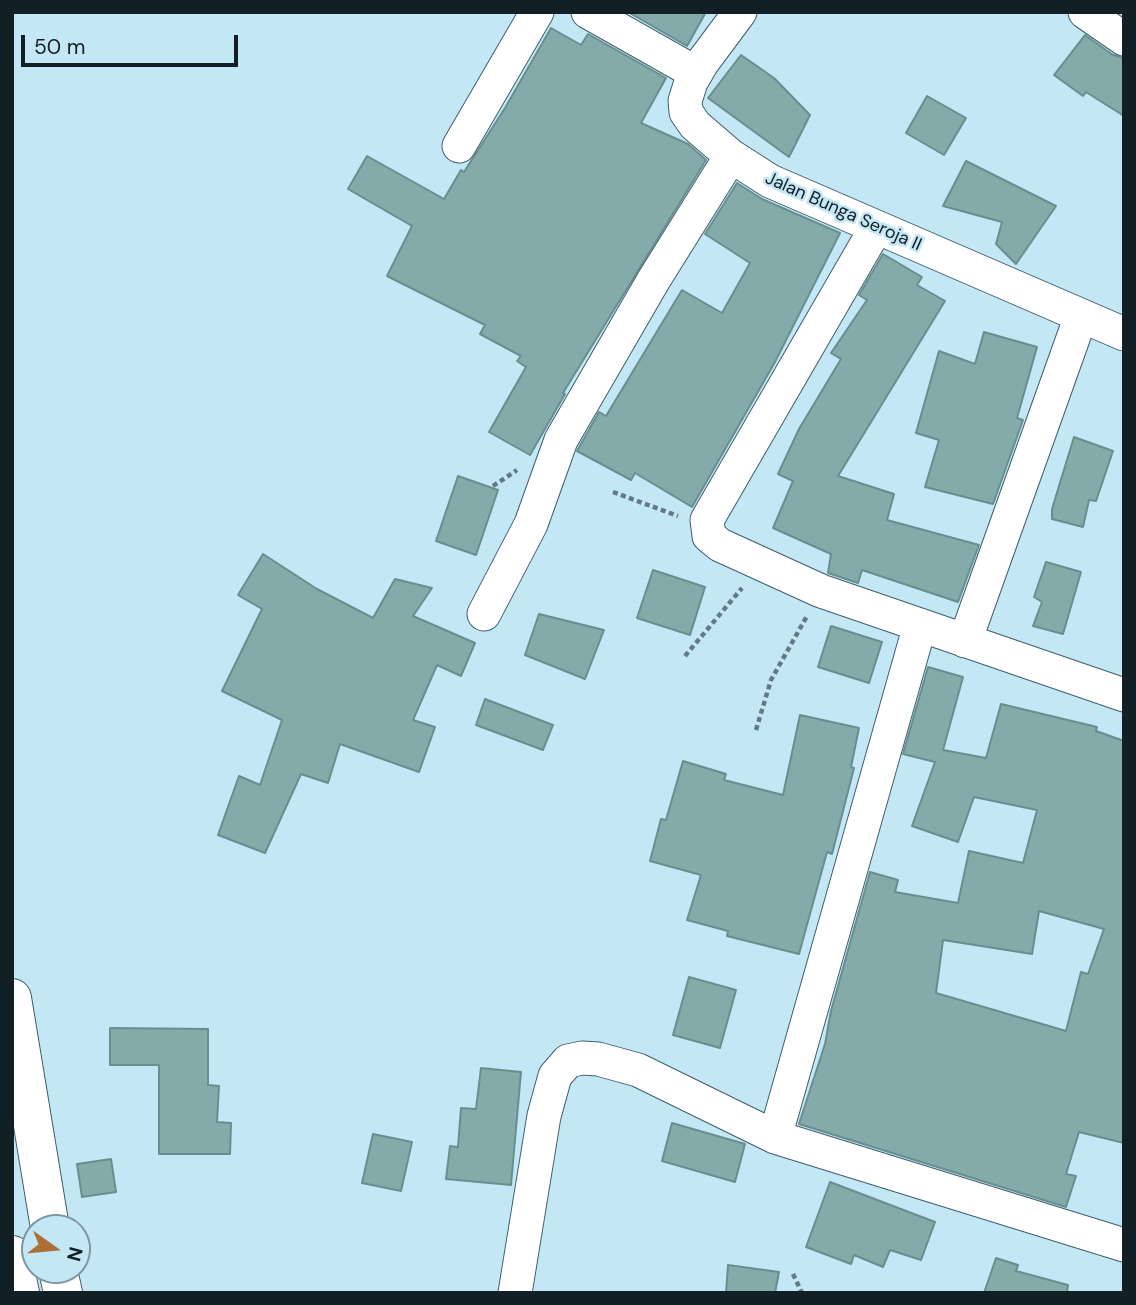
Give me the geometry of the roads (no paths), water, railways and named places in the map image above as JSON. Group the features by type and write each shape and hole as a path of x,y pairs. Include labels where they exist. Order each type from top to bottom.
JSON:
{"main road":[{"path":"14,1006 48,1214"},
{"path":"12,1255 20,1293"}],"street":[{"path":"459,146 537,12"},
{"path":"588,12 696,73"},
{"name":"Jalan Bunga Seroja II","path":"740,12 696,73 688,92 686,112 695,125 732,156 770,181 1124,334"},
{"path":"1086,12 1124,39"},
{"path":"484,614 531,524 561,440 653,281 732,156"},
{"path":"876,228 706,526 709,536 720,545 821,591 1124,695"},
{"path":"965,641 1080,316"},
{"path":"775,1137 920,625"},
{"path":"515,1293 544,1116 555,1076 568,1061 597,1059 638,1070 775,1137 1124,1245"}]}
